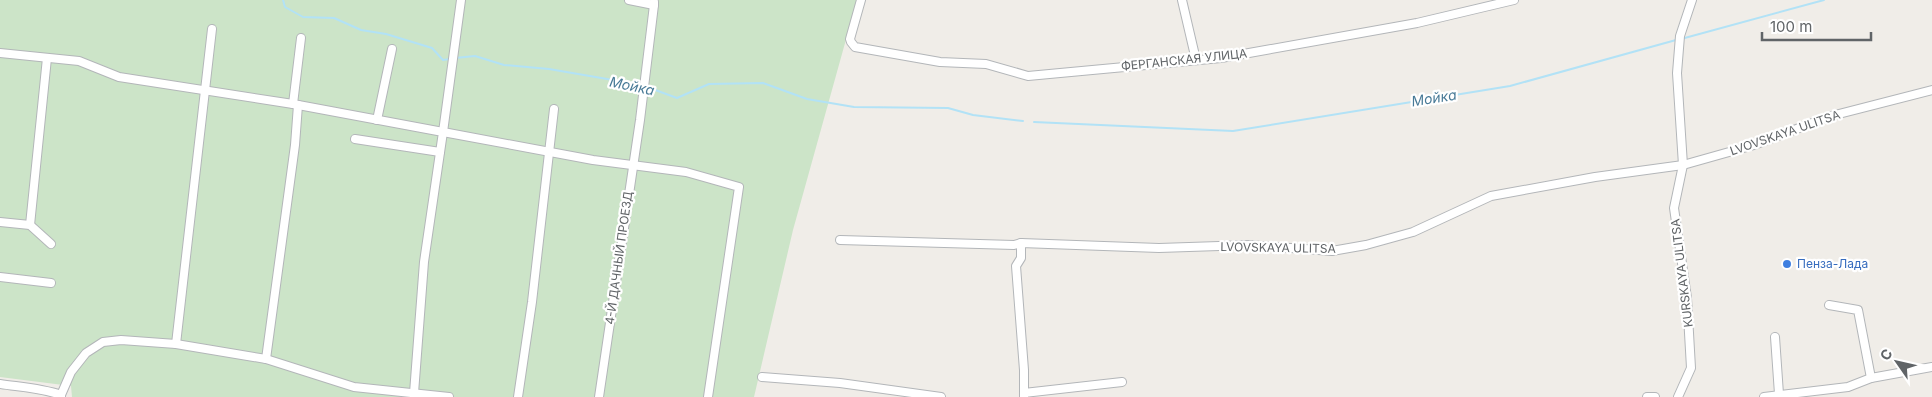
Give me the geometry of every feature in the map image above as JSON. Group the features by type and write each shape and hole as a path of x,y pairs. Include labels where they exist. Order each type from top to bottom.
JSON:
{"street":[{"path":"414,393 424,262 460,0"},
{"path":"629,0 654,2"},
{"name":"ФЕРГАНСКАЯ УЛИЦА","path":"861,0 850,39 855,47 940,62 986,64 1028,76 1220,58 1417,23 1514,0"},
{"path":"1182,0 1196,60"},
{"name":"KURSKAYA ULITSA","path":"1678,397 1691,368 1687,298 1674,208 1683,165 1677,73 1680,36 1692,0"},
{"name":"4-Й ДАЧНЫЙ ПРОЕЗД","path":"598,397 640,120 654,2"},
{"path":"176,344 212,29"},
{"path":"266,358 295,145 300,38"},
{"path":"377,120 392,49"},
{"path":"0,53 79,61 119,77 296,105 549,153 686,172 739,187 708,397"},
{"path":"30,225 47,58"},
{"name":"LVOVSKAYA ULITSA","path":"840,240 1014,245 1021,243 1159,248 1249,245 1332,251 1366,245 1413,232 1492,196 1595,177 1683,165 1754,146 1831,116 1932,90"},
{"path":"518,397 532,302 554,108"},
{"path":"355,139 440,152"},
{"path":"0,222 30,225 51,244"},
{"path":"1021,243 1021,258 1016,266 1024,370 1024,395 1122,382"},
{"path":"0,277 51,283"},
{"path":"1828,305 1858,310 1871,378"},
{"path":"1775,337 1779,394"},
{"path":"0,384 36,389 61,396 74,367 86,353 94,346 111,340 176,344 266,358 354,387 449,397"},
{"path":"1764,397 1848,387 1871,378 1932,367"},
{"path":"762,377 840,383 941,397"},
{"path":"1647,397 1655,397"}],"green space":[{"path":"0,0 857,0 793,230 754,397 72,397 71,386 0,377"}],"waterway":[{"name":"Мойка","path":"283,0 285,7 303,17 334,18 361,30 386,34 432,48 443,60 450,59"},
{"name":"Мойка","path":"1681,39 1824,0"},
{"name":"Мойка","path":"1034,122 1233,131 1510,86 1676,40"},
{"name":"Мойка","path":"455,58 475,56 504,65 549,69 642,85"},
{"name":"Мойка","path":"647,87 677,98 709,84 763,83 807,99 854,107 948,108 973,115 1023,121"}],"place":[{"name":"Пенза-Лада","path":"1787,264"}]}
